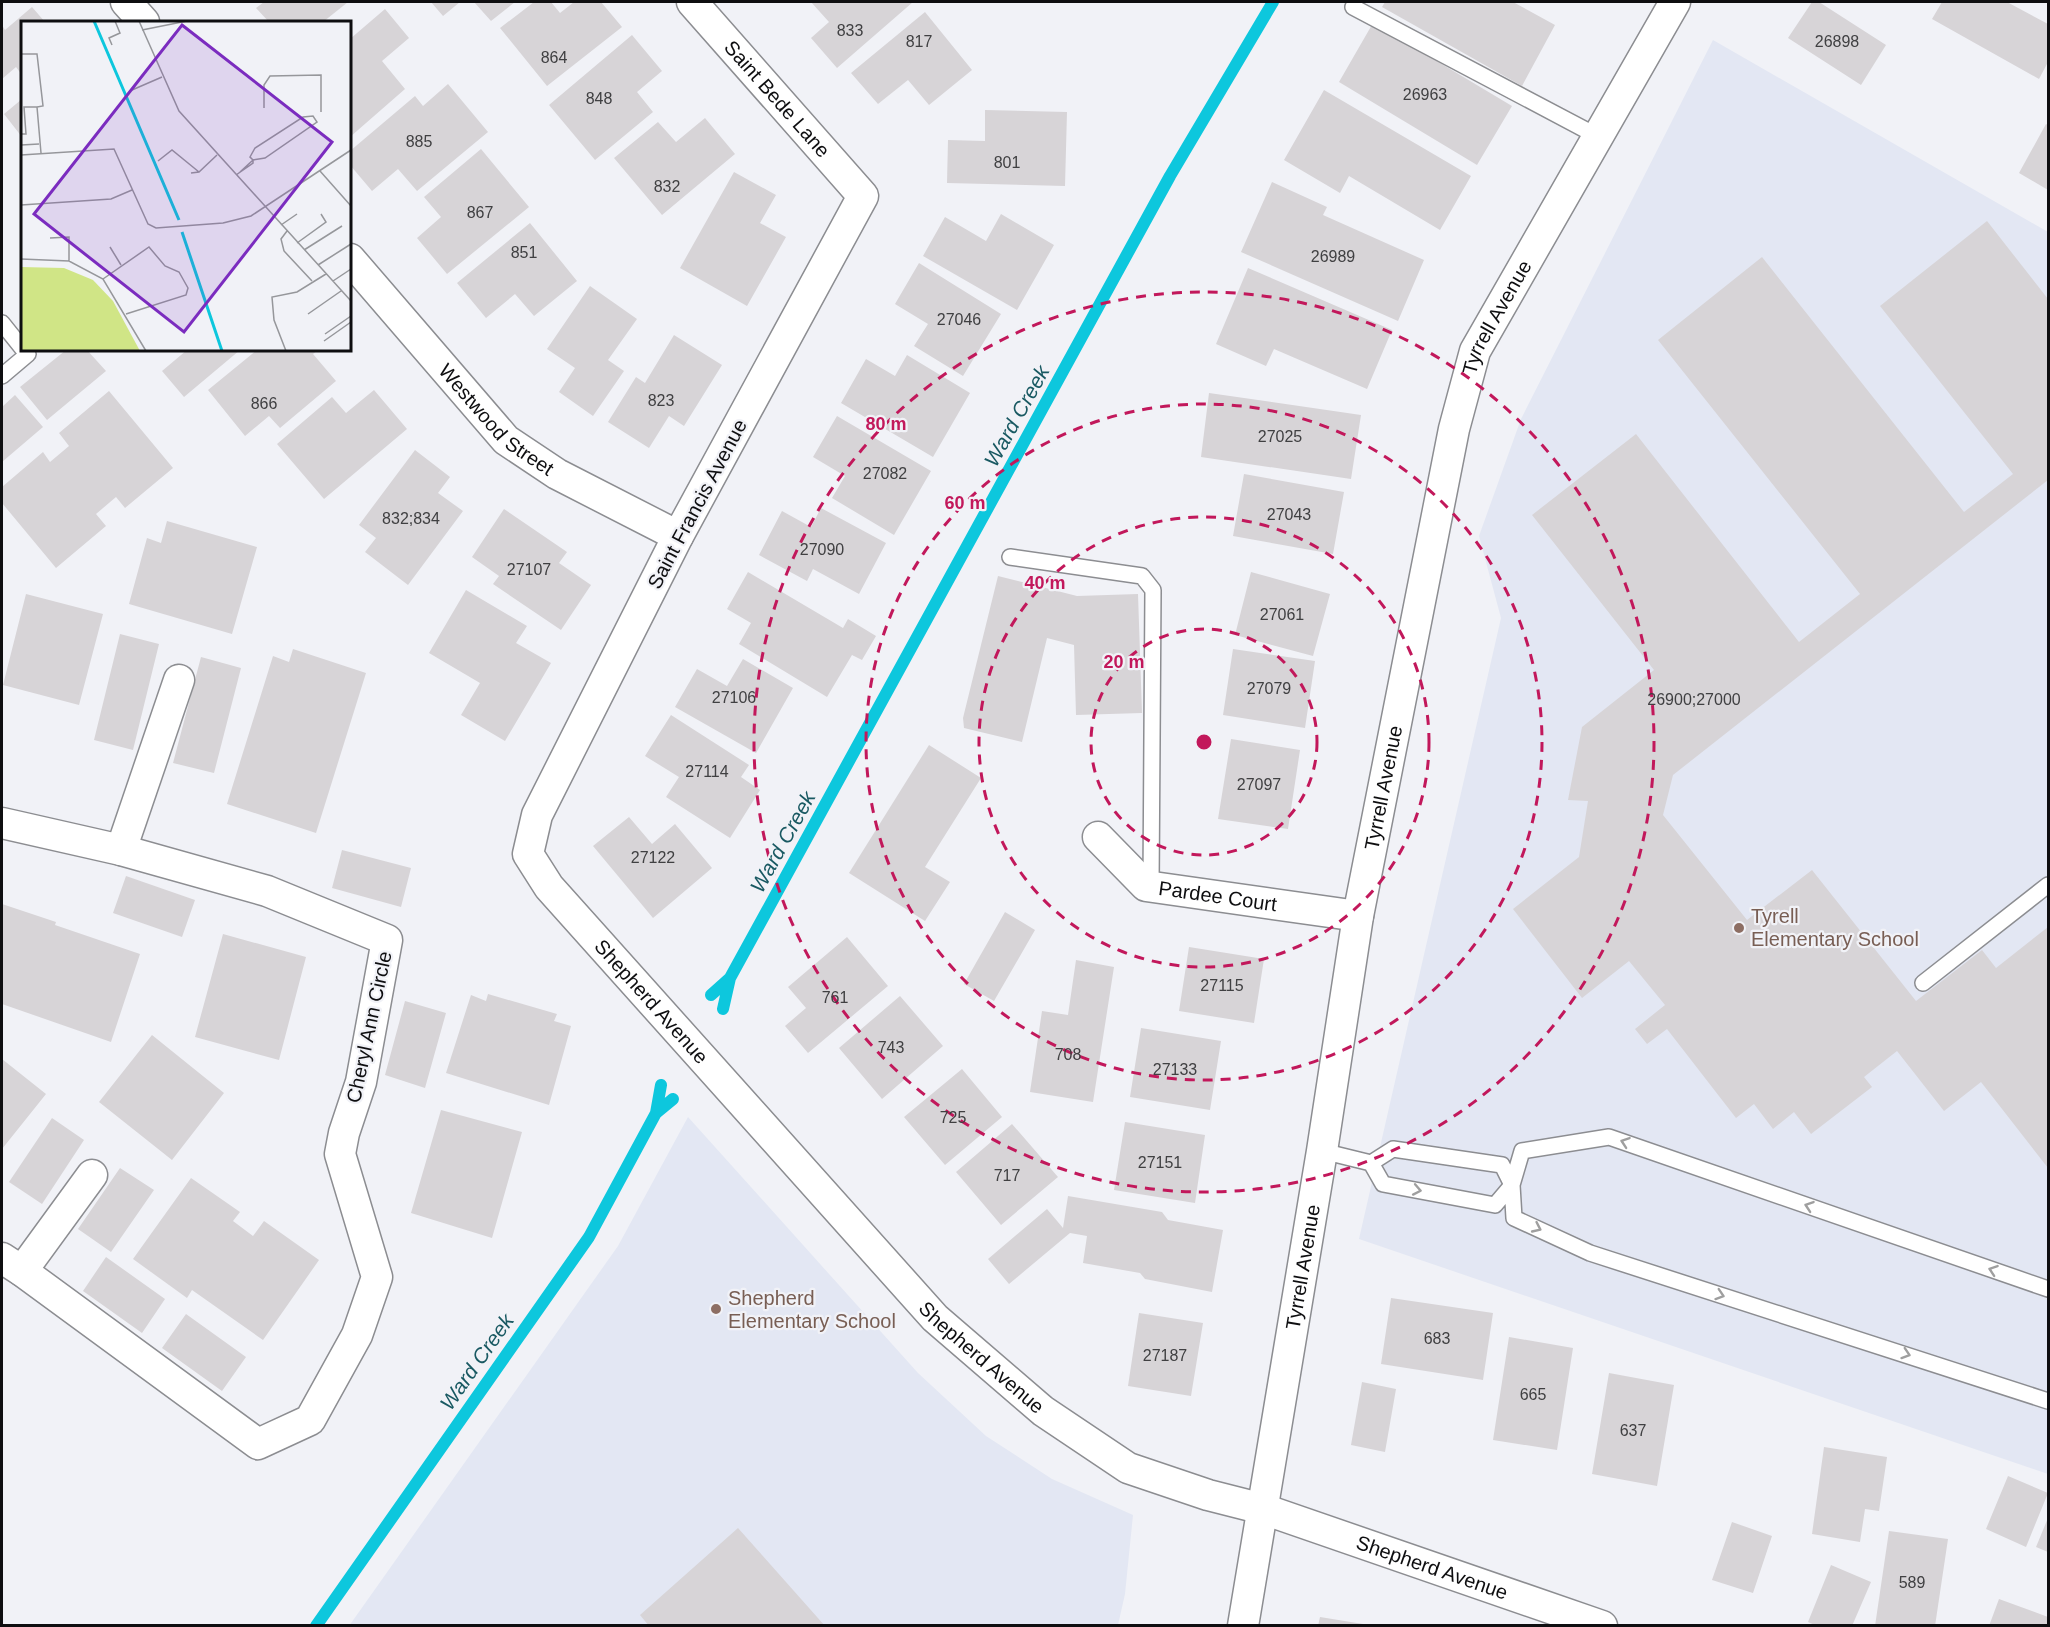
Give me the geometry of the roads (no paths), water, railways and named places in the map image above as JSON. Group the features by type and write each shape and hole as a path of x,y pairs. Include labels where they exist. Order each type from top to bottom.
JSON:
{"street":[{"path":"126,2 143,21"},
{"name":"Saint Bede Lane","path":"692,2 863,196"},
{"name":"Tyrrell Avenue","path":"1243,1626 1322,1151 1358,916 1454,429 1475,351 1675,2"},
{"name":"Saint Francis Avenue","path":"537,815 678,536 863,196"},
{"name":"Westwood Street","path":"351,260 506,440 557,474 678,536"},
{"path":"121,850 179,680"},
{"name":"Shepherd Avenue","path":"537,815 528,854 549,887 935,1318 1043,1411 1128,1468 1208,1495 1263,1509 1602,1626"},
{"name":"Cheryl Ann Circle","path":"2,823 121,850 267,891 387,940 361,1082 344,1133 340,1154 377,1277 357,1335 310,1420 258,1444 12,1265 92,1175"},
{"name":"Pardee Court","path":"1098,837 1146,886 1358,916"}],"lane":[{"path":"1353,7 1599,137"},
{"path":"2,323 21,347"},
{"path":"2,375 28,354 25,351"},
{"path":"1010,557 1142,576 1153,590 1151,886"},
{"path":"1923,983 2049,885"},
{"path":"2049,1289 1609,1137 1522,1150 1512,1185 1514,1218 1590,1253 2049,1401"},
{"path":"1322,1151 1371,1163 1394,1149 1492,1163 1502,1165 1512,1185"},
{"path":"1371,1163 1383,1184 1495,1205 1512,1185"}],"waterway":[{"name":"Ward Creek","path":"723,1009 730,978 1170,176 1273,2"},
{"name":"Ward Creek","path":"711,995 730,978"},
{"name":"Ward Creek","path":"316,1626 589,1237 656,1113 661,1085"},
{"name":"Ward Creek","path":"656,1113 673,1099"}],"place":[{"name":"Tyrell Elementary School","path":"1739,928"},
{"name":"Shepherd Elementary School","path":"716,1309"}]}
